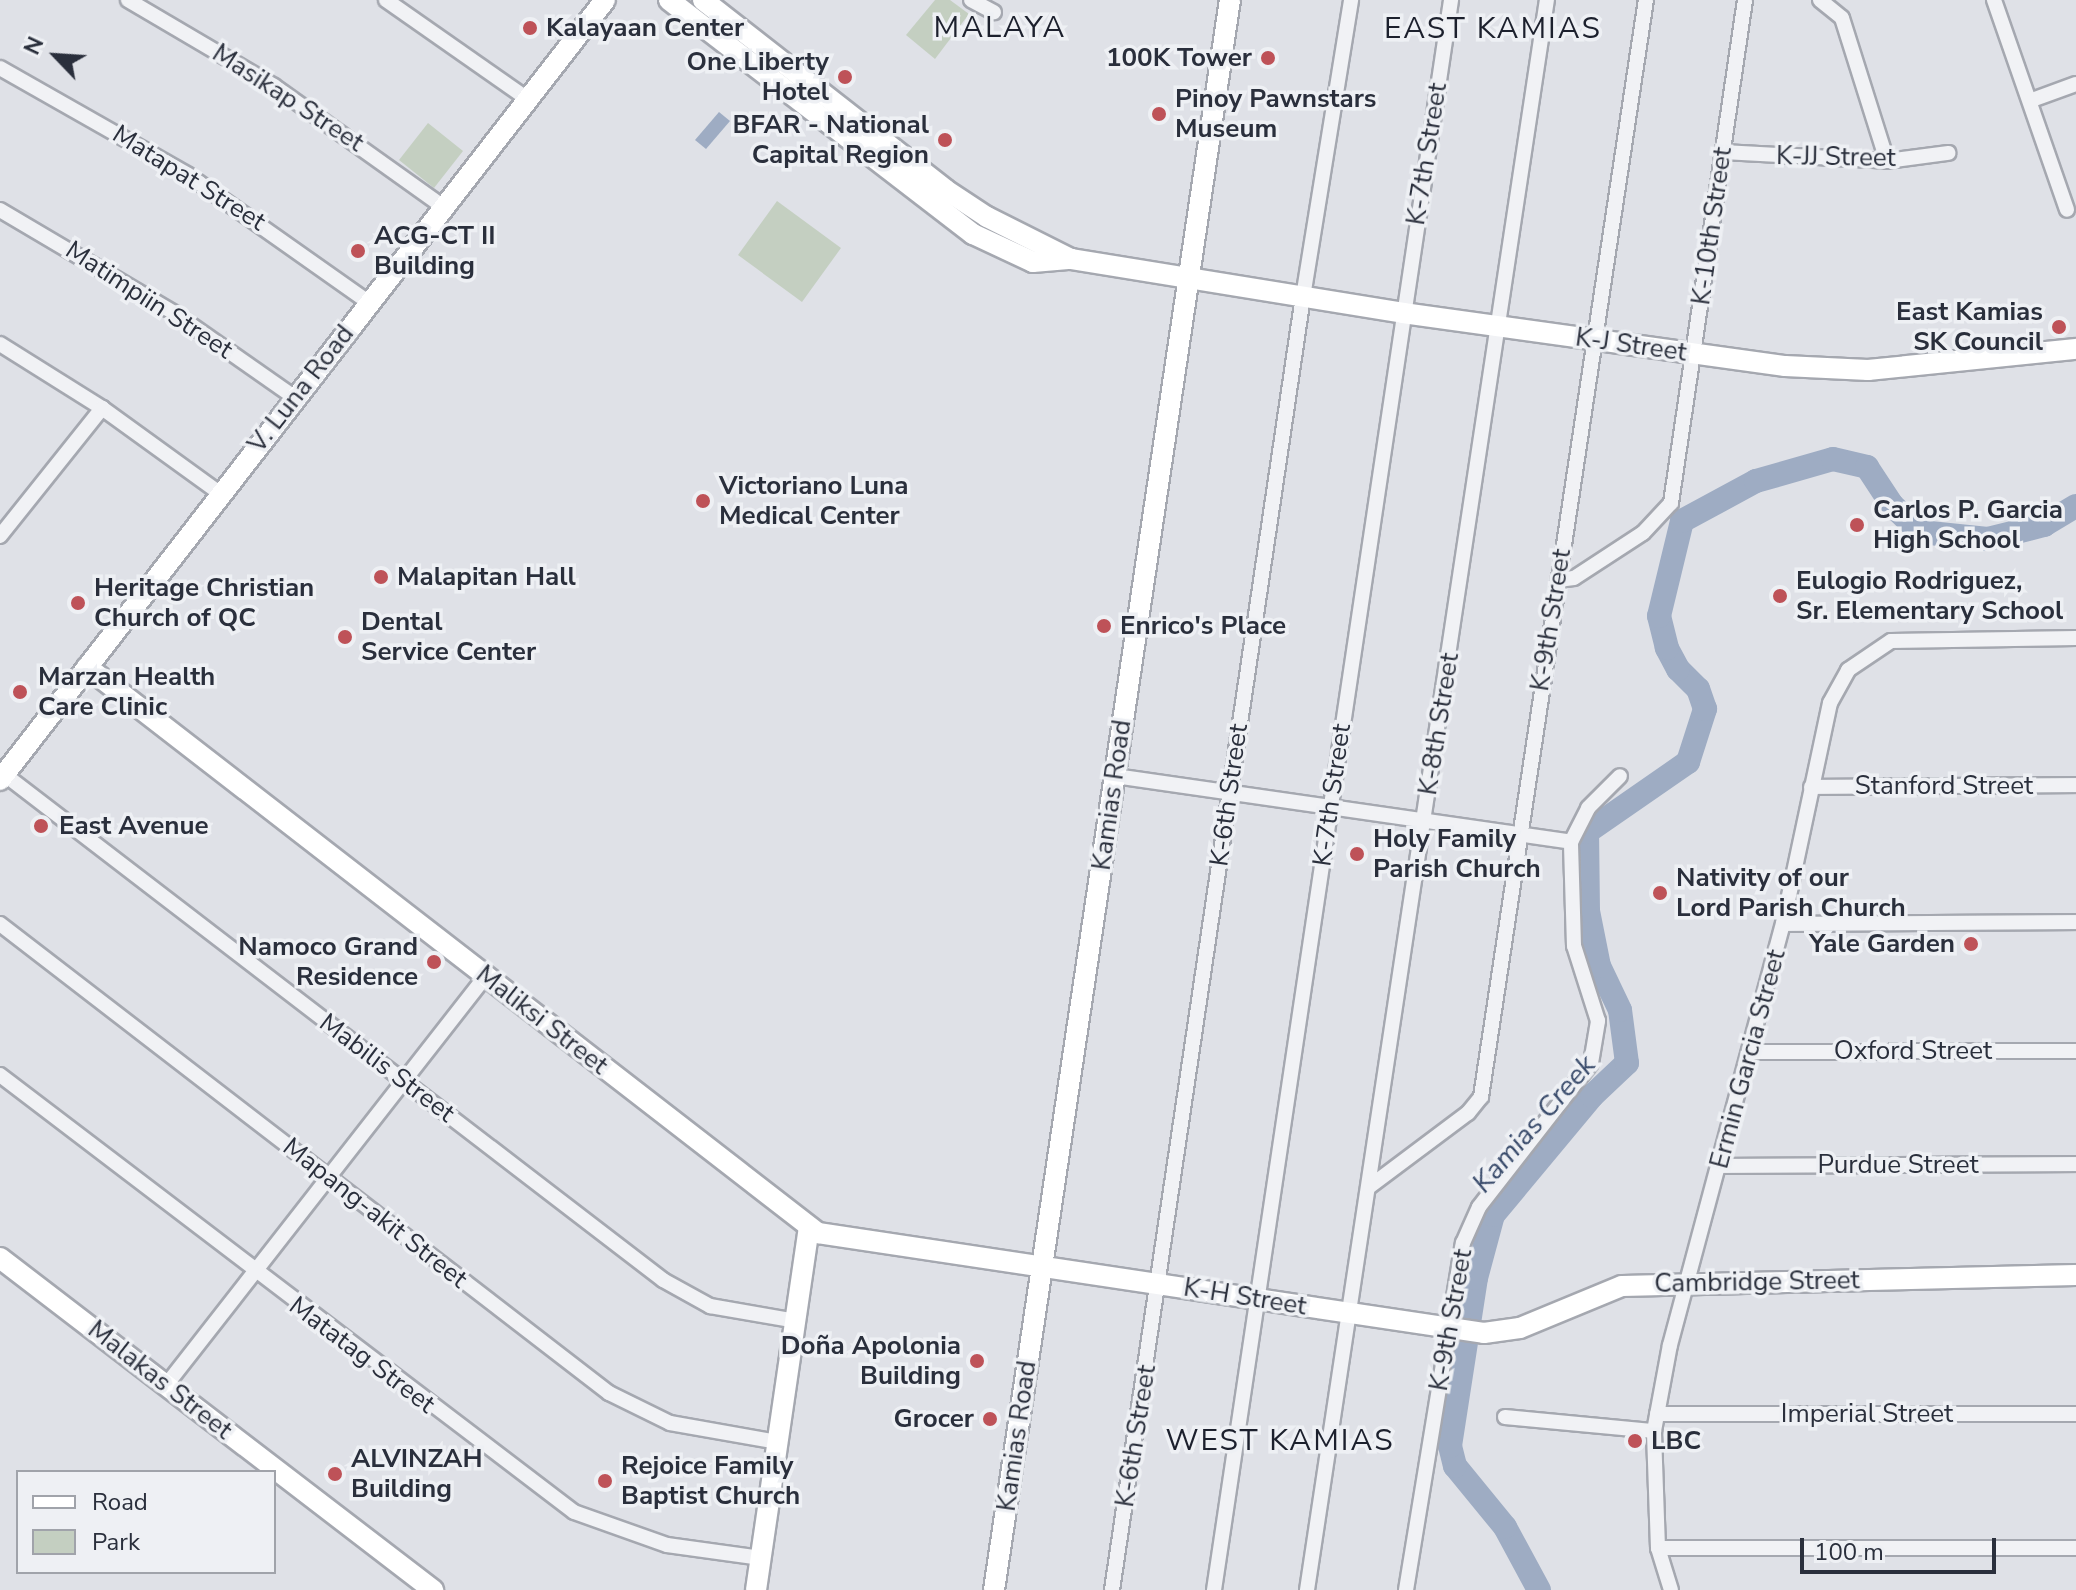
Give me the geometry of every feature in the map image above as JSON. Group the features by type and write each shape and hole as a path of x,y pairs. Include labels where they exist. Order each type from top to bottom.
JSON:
{"street":[{"name":"Masikap Street","path":"128,0 274,86 442,206"},
{"path":"386,0 526,98"},
{"name":"V. Luna Road","path":"2,775 605,0"},
{"path":"669,0 973,234 1033,262 1071,259"},
{"path":"703,0 946,190 987,217 1071,259"},
{"path":"971,0 994,12"},
{"name":"Kamias Road","path":"994,1590 1230,0"},
{"name":"K-6th Street","path":"1112,1590 1303,297 1351,0"},
{"name":"K-7th Street","path":"1214,1590 1451,0"},
{"name":"K-8th Street","path":"1307,1590 1346,1313 1369,1187 1547,0"},
{"name":"K-9th Street","path":"1369,1187 1468,1113 1481,1097 1646,0"},
{"name":"K-10th Street","path":"1558,580 1574,578 1668,510 1694,354 1745,0"},
{"path":"1820,0 1842,18 1887,161"},
{"path":"1994,0 2032,100 2067,210"},
{"name":"Matapat Street","path":"0,68 188,175 368,302"},
{"path":"2032,100 2076,84"},
{"name":"K-JJ Street","path":"1723,152 1887,161 1948,153"},
{"name":"Matimpiin Street","path":"0,210 174,313 294,397"},
{"name":"K-J Street","path":"1071,259 1499,327 1694,354 1854,370 2076,349"},
{"path":"0,344 102,408 221,494"},
{"path":"0,536 102,408"},
{"name":"Ermin Garcia Street","path":"1671,1590 1658,1548 1654,1431 1657,1414 1688,1282 1783,924 1824,722 1838,684 1876,647 1910,637 2076,638"},
{"name":"Maliksi Street","path":"87,667 809,1228 828,1236 1042,1268"},
{"name":"Mabilis Street","path":"2,775 694,1300 796,1321"},
{"path":"1115,776 1331,807 1425,817 1571,842"},
{"name":"K-9th Street","path":"1406,1590 1452,1329 1463,1243 1479,1207 1591,1063 1598,1021 1574,946 1571,842 1588,808 1620,776"},
{"name":"Stanford Street","path":"1811,787 2076,785"},
{"path":"1783,924 2076,922"},
{"name":"Mapang-akit Street","path":"0,924 328,1177 642,1413 778,1442"},
{"path":"167,1384 485,977"},
{"name":"Oxford Street","path":"1750,1052 2076,1051"},
{"name":"Matatag Street","path":"0,1075 254,1272 574,1512 667,1545 761,1558"},
{"name":"Purdue Street","path":"1719,1166 2076,1164"},
{"path":"756,1590 809,1228"},
{"name":"Malakas Street","path":"0,1258 275,1470"},
{"name":"K-H Street","path":"1042,1268 1452,1329"},
{"name":"Cambridge Street","path":"1452,1329 1484,1333 1520,1328 1622,1286 1688,1282 2076,1275"},
{"name":"Imperial Street","path":"1657,1414 2076,1414"},
{"path":"1505,1417 1654,1431"},
{"name":"Malakas Street","path":"276,1471 421,1587"},
{"path":"1658,1548 2076,1548"}],"green space":[{"path":"935,0 950,0 969,14 935,59 906,35"},
{"path":"428,123 463,151 434,188 399,160"},
{"path":"777,201 841,248 802,302 738,255"}],"water":[{"path":"719,112 730,121 706,149 695,140"}],"waterway":[{"name":"Kamias Creek","path":"1539,1590 1505,1527 1455,1466 1450,1446 1476,1278 1493,1215 1592,1096 1627,1063 1620,1010 1599,966 1588,911 1587,832 1688,762 1705,709 1698,689 1678,669 1667,648 1659,616 1682,521 1756,481 1833,459 1867,467 1892,505 1920,532 1988,539 2044,525 2076,506"}],"place":[{"name":"Kalayaan Center","path":"530,28"},
{"name":"100K Tower","path":"1268,58"},
{"name":"One Liberty Hotel","path":"845,77"},
{"name":"Pinoy Pawnstars Museum","path":"1159,114"},
{"name":"BFAR - National Capital Region","path":"945,140"},
{"name":"ACG-CT II Building","path":"358,251"},
{"name":"East Kamias SK Council","path":"2059,327"},
{"name":"Victoriano Luna Medical Center","path":"703,501"},
{"name":"Carlos P. Garcia High School","path":"1857,525"},
{"name":"Malapitan Hall","path":"381,577"},
{"name":"Eulogio Rodriguez, Sr. Elementary School","path":"1780,596"},
{"name":"Heritage Christian Church of QC","path":"78,603"},
{"name":"Enrico's Place","path":"1104,626"},
{"name":"Dental Service Center","path":"345,637"},
{"name":"Marzan Health Care Clinic","path":"20,692"},
{"name":"East Avenue","path":"41,826"},
{"name":"Holy Family Parish Church","path":"1357,854"},
{"name":"Nativity of our Lord Parish Church","path":"1660,893"},
{"name":"Yale Garden","path":"1971,944"},
{"name":"Namoco Grand Residence","path":"434,962"},
{"name":"Doña Apolonia Building","path":"977,1361"},
{"name":"Grocer","path":"990,1419"},
{"name":"LBC","path":"1635,1441"},
{"name":"ALVINZAH Building","path":"335,1474"},
{"name":"Rejoice Family Baptist Church","path":"605,1481"}],"district":[{"name":"MALAYA","path":"1000,28"},
{"name":"EAST KAMIAS","path":"1493,29"},
{"name":"WEST KAMIAS","path":"1280,1441"}]}
